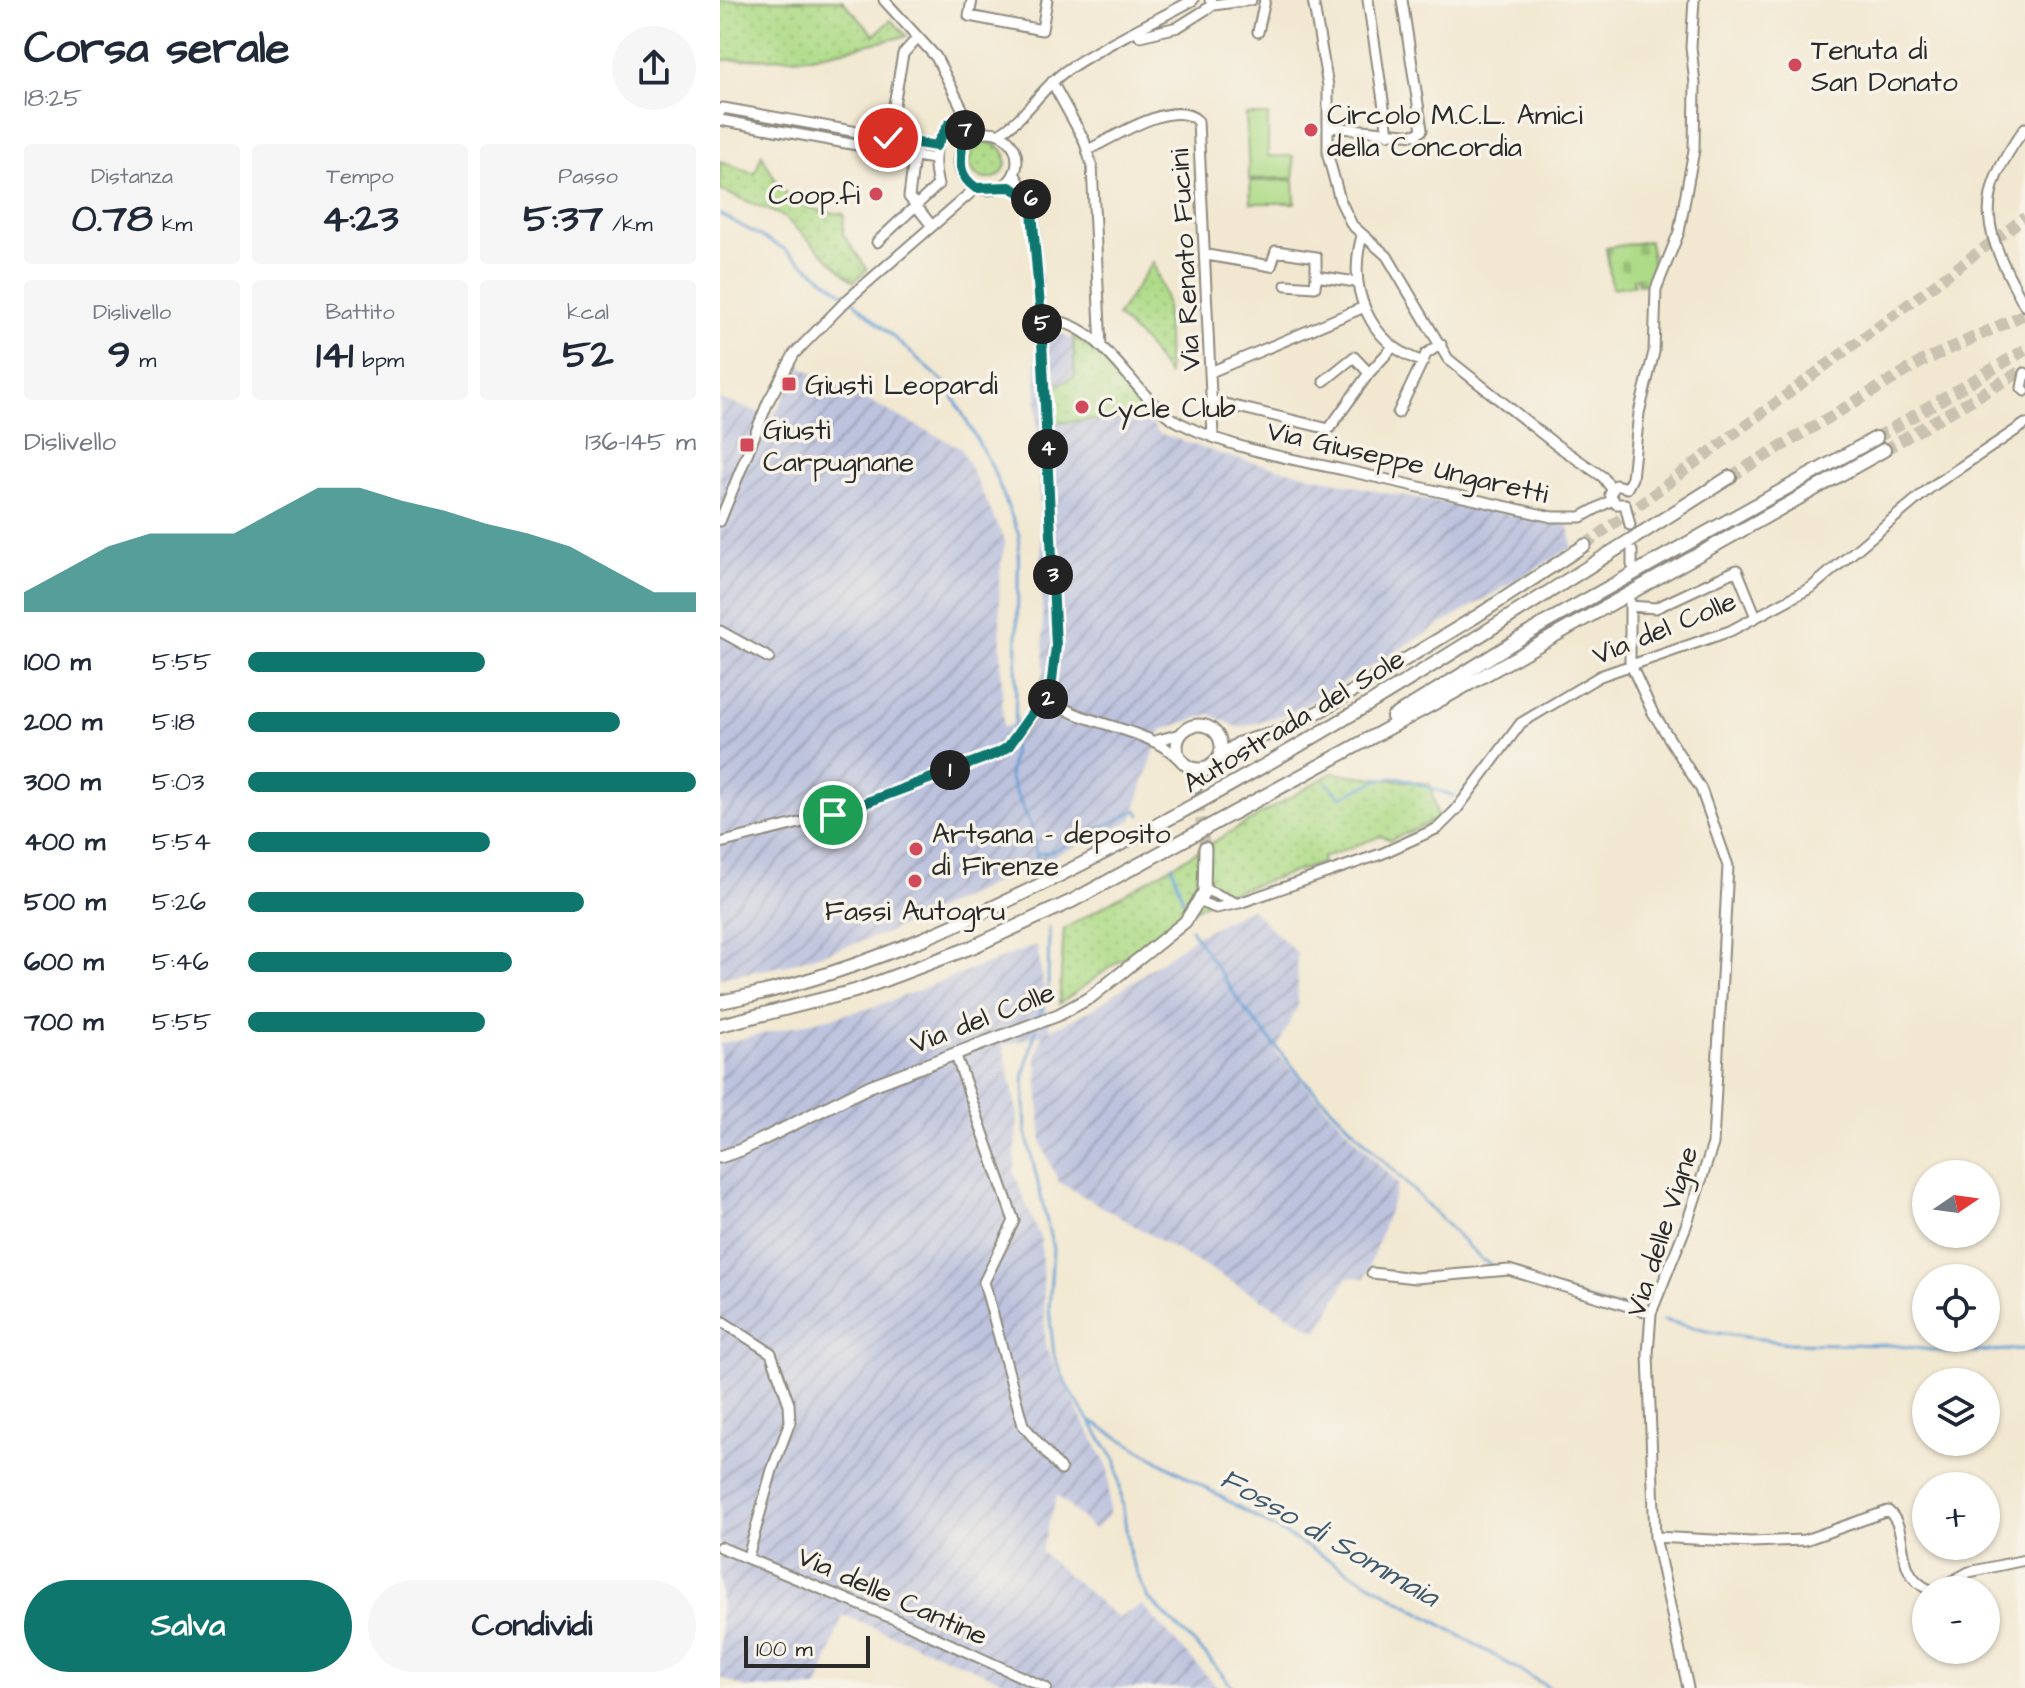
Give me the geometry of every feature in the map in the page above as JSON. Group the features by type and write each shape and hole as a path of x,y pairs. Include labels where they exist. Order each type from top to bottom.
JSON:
{"highway":[{"name":"Autostrada del Sole","path":"1275,791 1545,623 1876,438"},
{"name":"Autostrada del Sole","path":"720,1025 855,991 1031,921 1072,901 1275,791 1884,450"},
{"name":"Autostrada del Sole","path":"720,1002 782,990 852,968 1026,892 1205,800 1304,744 1730,477"}],"main road":[{"path":"1239,743 1203,728 1181,734 1176,749 1196,786 1201,774 1239,743 1280,731 1322,710 1477,616 1585,545"},
{"path":"1216,760 1222,745 1218,735"},
{"path":"1183,762 1216,760"},
{"path":"1200,902 1204,889 1205,848"},
{"name":"Via del Colle","path":"720,1157 741,1150 870,1086 1058,1015 1091,997 1185,922 1200,902"}],"street":[{"path":"884,0 943,66 969,122 981,132 998,134 1012,146 1017,159 1014,173 1000,187"},
{"path":"972,0 969,16 1042,30 1047,0"},
{"path":"998,134 1017,121 1052,82 1193,0"},
{"path":"1138,34 1178,27 1212,2 1251,0"},
{"path":"1258,32 1265,0"},
{"path":"1313,0 1328,86 1328,156 1340,200 1362,236 1387,256 1448,359 1462,373 1603,477 1612,494 1625,504 1630,525"},
{"path":"1368,0 1388,134"},
{"path":"1330,127 1416,135 1422,130 1402,0"},
{"path":"1625,504 1630,495 1627,488 1654,352 1656,289 1679,232 1694,150 1695,84 1691,38 1694,0"},
{"path":"888,138 903,54 918,37"},
{"path":"1052,82 1088,150 1094,186 1101,347"},
{"path":"958,102 964,144"},
{"path":"720,112 723,108 936,146"},
{"name":"Via Renato Fucini","path":"1088,150 1165,114 1195,118 1199,125 1213,371 1213,436"},
{"path":"877,242 938,185 933,159 936,146 949,124 961,117"},
{"path":"720,120 933,159"},
{"path":"1012,146 1017,121"},
{"path":"2025,128 1999,164 1990,190 1989,213 1991,240 2025,306"},
{"path":"953,205 963,176 959,154 964,144 981,132"},
{"path":"860,145 862,133"},
{"path":"916,143 909,197 932,226"},
{"path":"720,843 839,813 998,753 1008,747 1033,712 1050,697 1056,624 1041,319 1033,205 1014,173"},
{"path":"963,176 976,188"},
{"path":"720,521 768,402 794,354 846,301 976,188 1000,187 1027,193"},
{"path":"1362,236 1357,252 1356,282 1362,308 1393,347 1423,362"},
{"path":"1207,255 1271,266 1276,251 1316,257 1315,287 1286,285"},
{"path":"1316,276 1356,282"},
{"path":"1213,371 1362,308"},
{"name":"Via Giuseppe Ungaretti","path":"1041,319 1067,326 1101,347 1160,410 1178,422 1213,436 1290,458 1552,517 1581,517 1612,494"},
{"path":"1398,413 1426,354 1441,344"},
{"path":"1324,381 1354,357 1369,373 1393,347"},
{"name":"Via Renato Fucini","path":"1213,401 1329,429 1369,373"},
{"path":"2025,373 2022,388 2025,391"},
{"name":"Via del Colle","path":"1200,902 1216,908 1239,903 1381,854 1438,828 1456,810 1521,723 1600,676 1630,663 1730,631 1812,587 1931,487 2025,424"},
{"path":"1612,494 1619,485 1627,488"},
{"path":"1632,551 1632,565"},
{"path":"1630,663 1630,604 1656,608 1737,570 1756,617"},
{"path":"720,631 769,658"},
{"name":"Via delle Vigne","path":"1630,663 1652,711 1701,789 1728,866 1713,1144 1686,1226 1651,1313 1648,1388 1655,1537 1688,1688"},
{"path":"1050,697 1066,709 1158,740 1183,762"},
{"path":"1158,740 1181,734"},
{"path":"1204,889 1223,900 1239,903"},
{"path":"955,1053 1014,1221 984,1282 1023,1425 1061,1470"},
{"path":"1372,1273 1415,1278 1509,1270 1651,1313"},
{"path":"720,1320 771,1353 789,1404 790,1422 772,1470 748,1557"},
{"path":"1655,1537 1751,1542 1805,1540 1888,1511 1894,1518 1906,1568 1912,1578"},
{"name":"Via delle Cantine","path":"720,1547 1046,1688"},
{"path":"1961,1576 2025,1560"}],"shaded area":[{"path":"1055,329 1099,357 1159,433 1223,455 1376,491 1569,525 1572,547 1297,710 1239,728 1210,714 1161,730 1132,820 884,934 787,965 720,978 720,399 773,417 801,367 961,448 1005,541 999,580 1003,728 1026,717 1044,672 1035,330"},
{"path":"1250,908 1297,953 1298,1005 1275,1052 1398,1185 1365,1278 1348,1277 1318,1332 1059,1182 1042,1146 1036,1056 1042,1035 1003,1045 1018,1116 1014,1173 1041,1241 1046,1349 1109,1469 1109,1515 1094,1530 1057,1495 1041,1552 1118,1618 1142,1605 1218,1688 1021,1688 843,1615 818,1688 747,1688 720,1678 720,1044 874,1007 1037,945 1050,1030 1093,1009 1200,934"}],"green space":[{"path":"720,0 842,0 874,35 891,20 907,36 811,57 722,60 720,64"},
{"path":"1246,115 1268,115 1268,156 1293,156 1294,178 1249,179"},
{"path":"988,143 1001,148 1006,161 1001,174 988,179 975,174 970,161 975,148"},
{"path":"762,154 776,181 792,199 813,209 844,214 843,234 867,269 854,282 783,216 720,190 720,161 755,174"},
{"path":"1294,180 1295,203 1251,203 1250,181"},
{"path":"1649,241 1656,283 1638,285 1637,278 1633,279 1634,285 1612,288 1606,248"},
{"path":"1153,262 1166,299 1168,375 1145,343 1117,316"},
{"path":"1073,336 1098,354 1153,416 1051,423 1048,390 1075,376"},
{"path":"1332,773 1430,784 1438,819 1391,840 1381,836 1322,858 1322,863 1217,897 1173,922 1059,1004 1064,929"}],"waterway":[{"path":"720,214 784,249 847,296"},
{"path":"853,301 946,384 992,467 1019,535 1015,734"},
{"path":"1014,745 1009,777 1030,824 1039,868"},
{"path":"1327,783 1341,797 1378,780 1399,777 1454,796"},
{"path":"1036,854 1051,852 1137,810 1140,815"},
{"path":"1172,866 1183,900"},
{"path":"1039,1018 1048,988 1049,927"},
{"path":"1191,929 1243,1007 1302,1078 1481,1259 1495,1267"},
{"path":"1036,1029 1024,1075 1026,1132 1053,1248 1049,1309 1054,1356 1068,1388 1116,1461 1130,1556 1147,1597 1206,1655 1233,1688"},
{"path":"1559,1290 1643,1317"},
{"path":"1663,1320 1710,1332 1789,1343 1890,1345 1957,1353 2025,1349"},
{"name":"Fosso di Sommaia","path":"1092,1422 1550,1688"}],"tunnel":[{"path":"1585,545 2025,217"},
{"path":"1730,477 1923,361 2025,314"},
{"path":"1876,438 2025,350"},
{"path":"1884,450 2025,369"},
{"path":"1196,786 1205,848"}],"place":[{"name":"Tenuta di San Donato","path":"1795,65"},
{"name":"Circolo M.C.L. Amici della Concordia","path":"1311,130"},
{"name":"Coop.fi","path":"876,194"},
{"name":"Giusti Leopardi","path":"789,384"},
{"name":"Cycle Club","path":"1082,407"},
{"name":"Giusti Carpugnane","path":"747,445"},
{"name":"Artsana - deposito di Firenze","path":"916,849"},
{"name":"Fassi Autogru","path":"915,881"}],"route":[{"path":"833,815 1008,747 1033,712 1050,697 1056,646 1033,205 1027,193 1010,187 992,190 976,188 963,176 959,166 959,154 965,138 961,117 949,124 936,146 888,138"}]}
